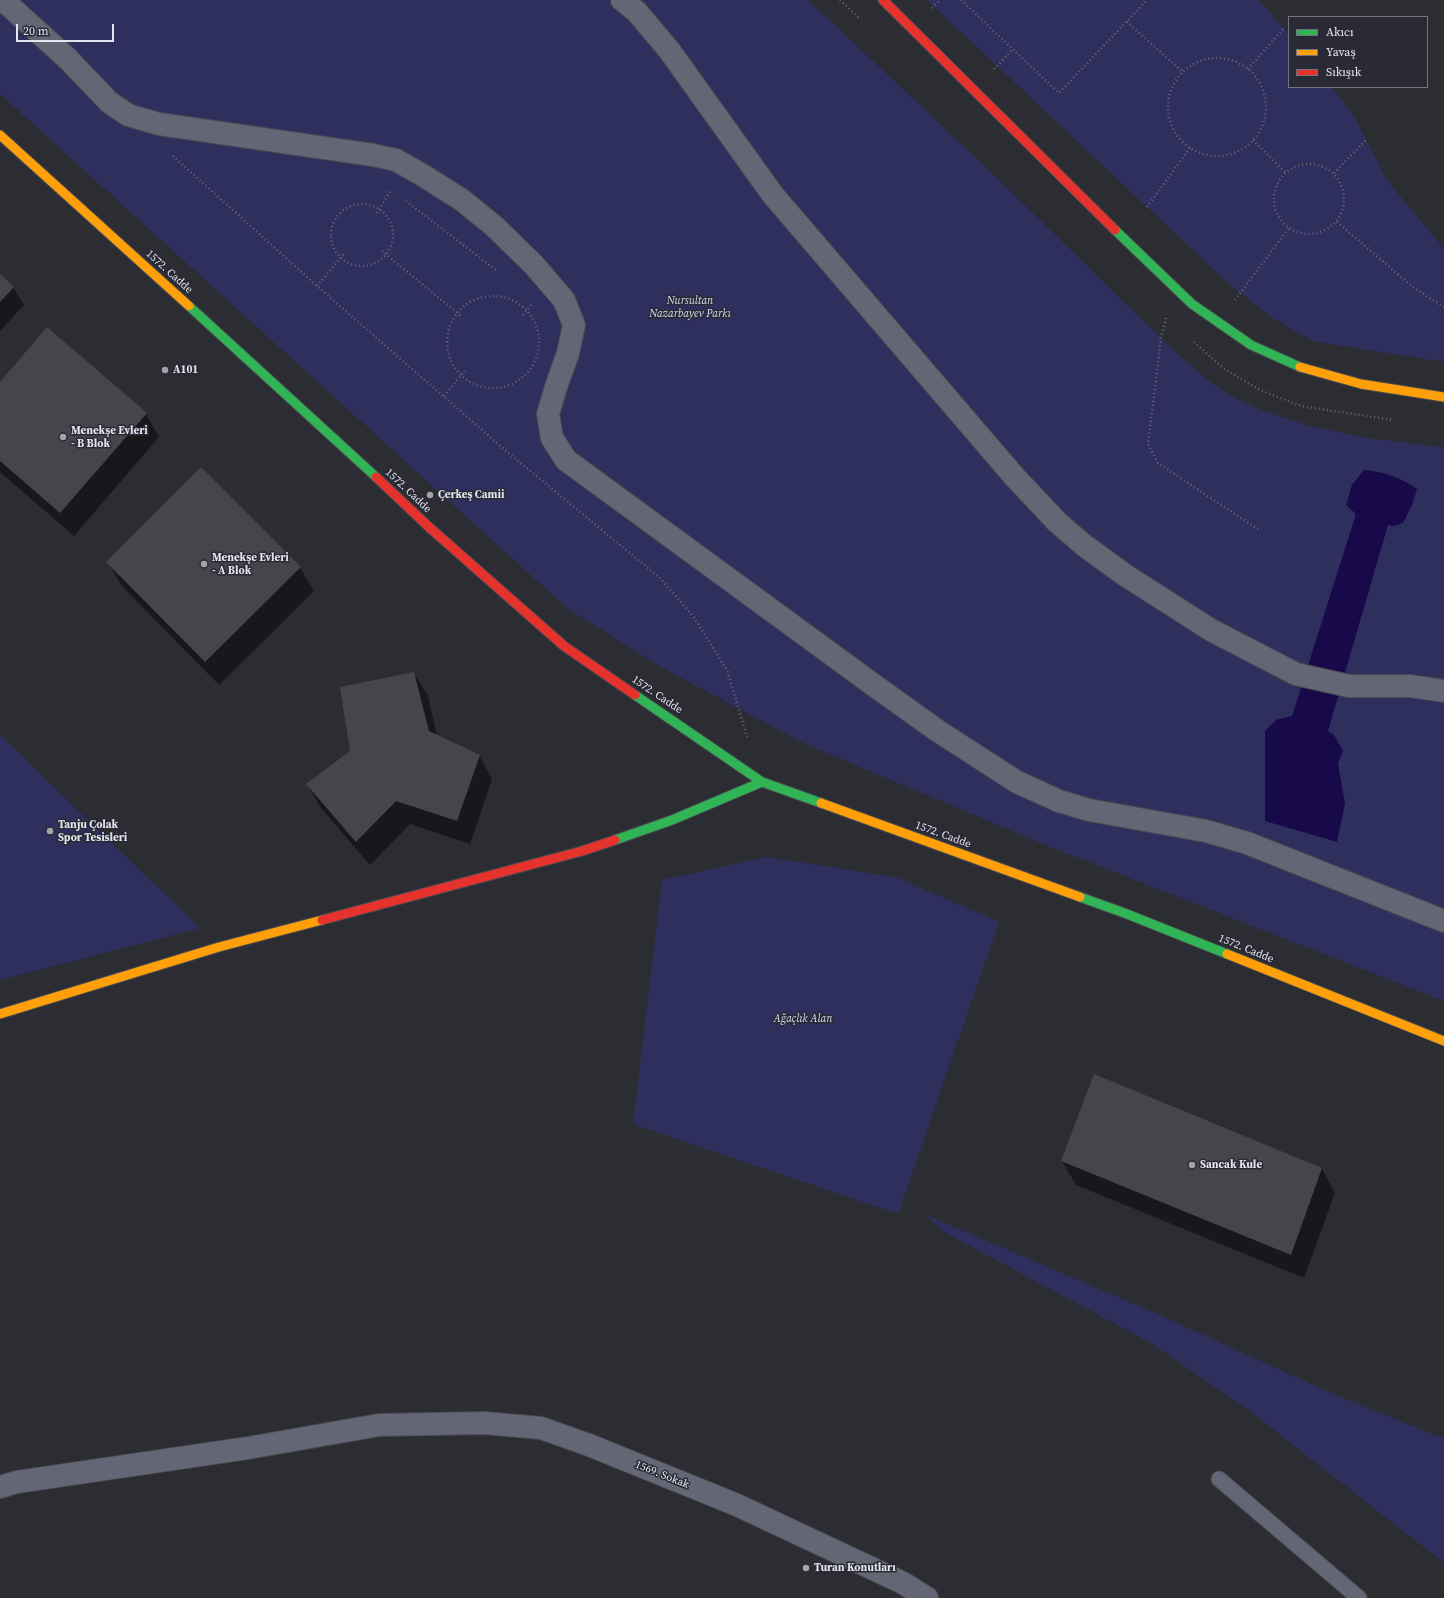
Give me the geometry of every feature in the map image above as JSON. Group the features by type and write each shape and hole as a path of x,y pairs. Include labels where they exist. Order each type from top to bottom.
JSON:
{"main road":[{"path":"883,0 1138,254 1192,304 1217,322 1251,345 1305,369 1361,384 1444,397"},
{"name":"1572. Cadde","path":"0,135 430,528 564,646 762,782 1127,914 1444,1041"},
{"path":"0,1014 218,947 582,851 672,820 762,782"}],"street":[{"path":"3,0 68,59 109,102 128,115 159,124 373,155 396,160 462,200 494,226 534,265 564,300 574,325 568,353 548,414 552,438 566,460 875,686 984,761 1017,782 1059,801 1089,810 1206,831 1247,843 1444,920"},
{"path":"622,0 637,12 669,50 773,195 1013,475 1057,522 1085,546 1125,576 1198,622 1218,634 1296,674 1349,686 1410,686 1444,691"},
{"name":"1569. Sokak","path":"0,1487 17,1482 248,1448 379,1425 484,1423 541,1428 589,1445 738,1505 903,1583 927,1598"}],"lane":[{"path":"1219,1479 1359,1598"}],"path":[{"path":"961,0 1059,93 1147,0"},
{"path":"1127,22 1183,72"},
{"path":"1248,69 1284,28"},
{"path":"1222,58 1236,62 1248,69 1259,81 1265,96 1266,111 1262,127 1253,140 1242,149 1230,154 1216,156 1203,154 1190,148 1179,138 1172,126 1169,112 1169,97 1174,84 1183,72 1195,64 1208,59 1222,58"},
{"path":"1253,140 1286,173"},
{"path":"1334,173 1366,140"},
{"path":"1147,207 1190,148"},
{"path":"171,154 317,286 505,450 664,583 693,616 727,670 748,738"},
{"path":"1304,164 1315,164 1325,167 1334,173 1341,181 1345,191 1345,202 1337,222 1319,233 1309,235 1298,233 1281,221 1276,212 1274,201 1275,190 1279,180 1286,173 1294,167 1304,164"},
{"path":"404,199 498,272"},
{"path":"360,204 370,205 380,209 390,220 394,236 392,246 387,255 379,262 369,266 359,267 349,264 340,258 334,250 331,240 331,230 334,220 341,212 350,206 360,204"},
{"path":"1337,222 1414,288 1444,307"},
{"path":"1217,322 1289,228"},
{"path":"382,251 461,316"},
{"path":"317,286 344,254"},
{"path":"1173,286 1161,338 1148,444 1158,464 1259,530"},
{"path":"492,296 508,298 522,305 532,317 538,331 540,346 536,360 528,372 516,382 503,388 488,388 473,384 461,376 452,364 447,349 447,333 457,313 476,298 492,296"},
{"path":"444,396 466,371"}],"green space":[{"name":"Nursultan Nazarbayev Parkı","path":"0,0 808,0 994,175 1173,350 1208,380 1231,396 1264,411 1306,425 1365,438 1444,447 1444,1001 1048,846 803,743 661,667 567,608 0,94"},
{"path":"927,0 1259,0 1288,33 1288,88 1333,88 1355,118 1386,179 1444,249 1444,362 1313,341 1274,319 1231,286"},
{"name":"Tanju Çolak Spor Tesisleri","path":"0,735 200,928 0,980"},
{"name":"Ağaçlık Alan","path":"766,857 895,877 999,922 898,1214 633,1124 662,880"},
{"path":"926,1215 1164,1317 1322,1389 1444,1439 1444,1563 1251,1412 1151,1343 942,1231"}],"shaded area":[{"path":"1364,470 1392,476 1417,489 1412,505 1403,523 1394,526 1388,525 1328,731 1334,735 1343,751 1338,764 1345,803 1337,842 1265,821 1265,731 1276,720 1292,716 1356,514 1346,505 1352,485"}],"building":[{"path":"0,274 14,287 0,302"},
{"name":"Menekşe Evleri - B Blok","path":"47,327 147,413 60,513 0,461 0,382"},
{"name":"Menekşe Evleri - A Blok","path":"201,467 301,567 205,662 106,562"},
{"path":"414,672 429,731 480,755 457,821 396,801 356,842 306,784 350,751 340,687"},
{"name":"Sancak Kule","path":"1094,1074 1322,1168 1291,1255 1061,1161"}],"traffic: fast":[{"path":"1115,230 1192,304 1251,345 1300,367"},
{"path":"189,306 376,477"},
{"path":"635,695 762,782 821,803"},
{"path":"615,840 672,820 762,782"},
{"path":"1080,897 1227,954"}],"traffic: slow":[{"path":"0,135 189,306"},
{"path":"1300,367 1361,384 1444,397"},
{"path":"821,803 1080,897"},
{"path":"0,1014 219,947 322,920"},
{"path":"1227,954 1444,1041"}],"traffic: jam":[{"path":"883,0 1115,230"},
{"path":"376,477 430,528 564,646 635,695"},
{"path":"322,920 582,851 615,840"}],"place":[{"name":"A101","path":"165,370"},
{"name":"Menekşe Evleri - B Blok","path":"63,437"},
{"name":"Çerkeş Camii","path":"430,495"},
{"name":"Menekşe Evleri - A Blok","path":"204,564"},
{"name":"Tanju Çolak Spor Tesisleri","path":"50,831"},
{"name":"Sancak Kule","path":"1192,1165"},
{"name":"Turan Konutları","path":"806,1568"}]}
